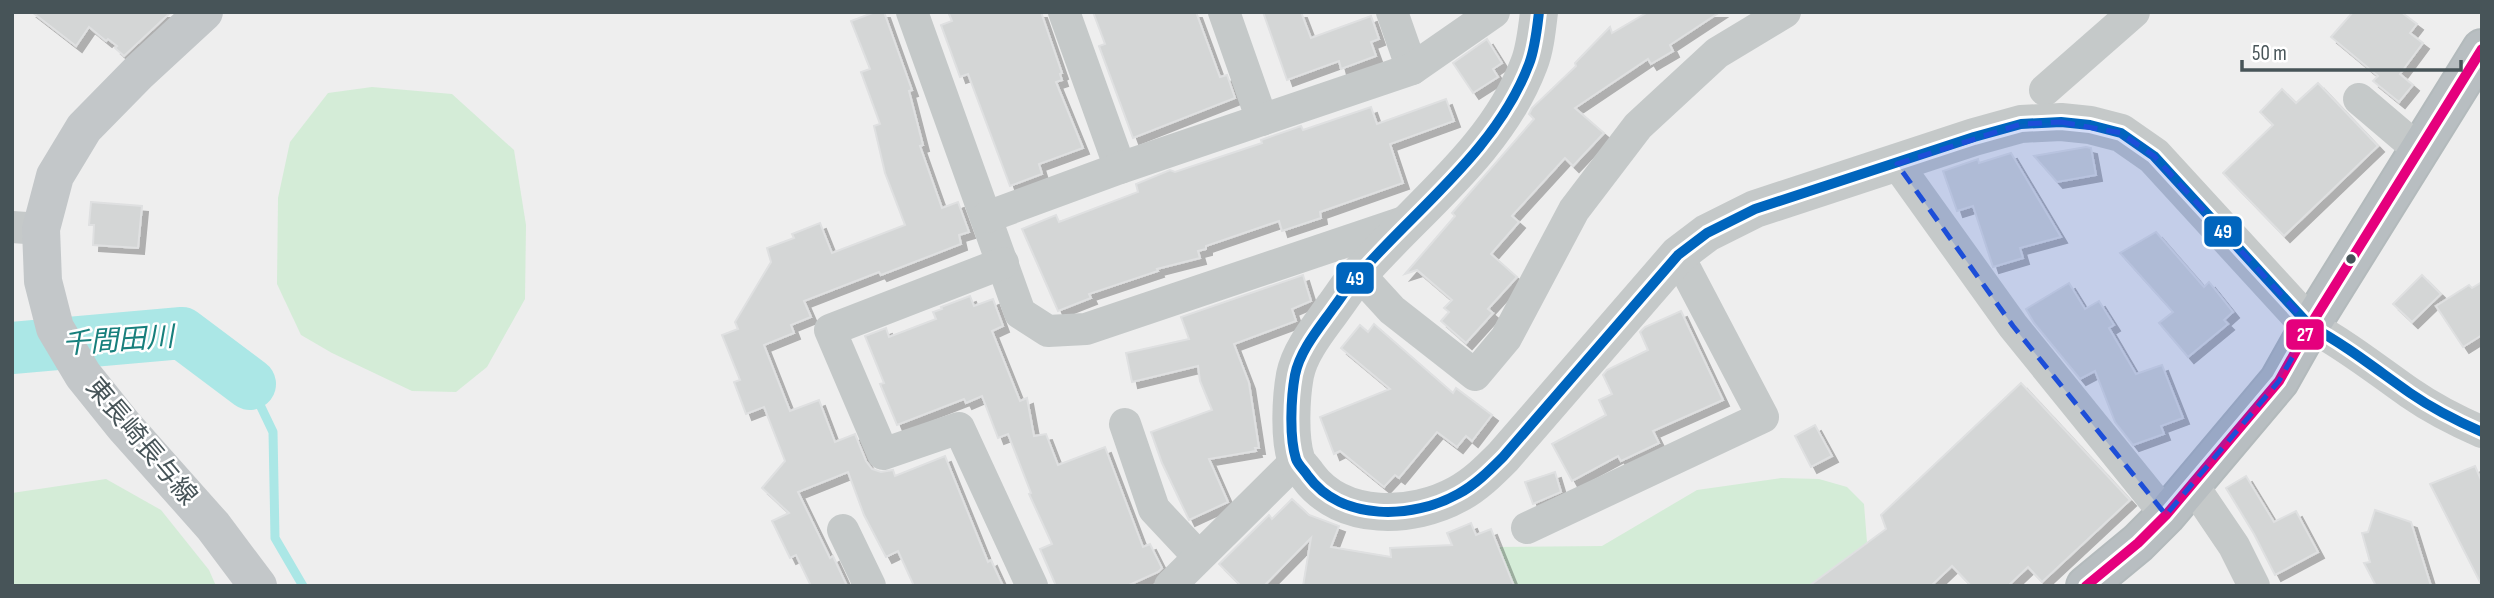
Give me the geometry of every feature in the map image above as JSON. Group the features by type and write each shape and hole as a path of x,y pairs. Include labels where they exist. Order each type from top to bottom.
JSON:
{"highway":[{"path":"2086,586 2166,515 2279,381 2310,326 2482,49"}],"main road":[{"name":"東長崎長与線","path":"205,12 139,72 84,128 26,228 55,328 83,375 124,426 213,526 258,586"}],"street":[{"path":"912,12 1020,313 1048,331 1086,329 1411,219"},
{"path":"1064,12 1120,168"},
{"path":"1224,12 1262,120"},
{"path":"1392,12 1412,69"},
{"path":"987,217 1120,168 1412,69 1494,12"},
{"path":"1539,12 1530,63 1510,103 1475,151 1359,274 1310,340 1295,372 1291,412 1297,460 1317,488 1338,501 1362,510 1393,513 1424,508 1458,495 1503,457 1678,255 1707,233 1755,209 2021,124 2061,122 2090,125 2121,133 2154,156 2310,326 2339,342 2450,418 2482,432"},
{"path":"1359,274 1392,310 1475,375 1506,338 1574,210 1639,126 1717,52 1785,12"},
{"path":"2045,90 2134,12"},
{"path":"2359,100 2419,150"},
{"path":"1897,164 2013,326 2166,515"},
{"path":"1527,528 1763,417 1678,255"},
{"path":"1003,263 830,330 883,454 959,428 1032,586"},
{"path":"1125,424 1154,509 1198,556"},
{"path":"1170,586 1297,460"},
{"path":"2192,484 2234,546 2254,586"},
{"path":"843,530 870,586"}],"highlighted area":[{"path":"2061,122 2121,133 2154,156 2310,326 2279,381 2166,515 2013,326 1897,164 2021,124"}],"green space":[{"path":"372,87 452,94 514,150 526,225 525,299 487,367 456,392 412,391 332,353 301,335 277,284 278,198 290,142 328,93"},
{"path":"1781,478 1819,479 1847,487 1864,504 1867,542 1824,586 1441,586 1493,547 1602,546 1697,490"},
{"path":"106,479 161,510 209,570 216,586 12,586 12,493"}],"building":[{"path":"32,12 171,12 124,56 115,48 117,46 89,27 76,46"},
{"path":"875,12 884,12 912,90 909,91 923,145 920,146 942,208 958,202 969,232 959,235 961,244 804,301 811,317 791,325 794,333 764,345 790,411 819,400 835,442 855,434 872,469 881,472 893,470 895,476 945,456 988,562 991,560 1003,586 914,586 898,551 886,557 864,515 848,472 798,492 830,558 833,556 847,586 811,586 796,555 790,558 772,521 789,513 762,488 785,461 764,407 746,414 734,382 740,380 722,335 738,329 735,322 771,262 767,248 794,238 792,234 820,223 832,253 905,225 885,173 874,126 880,124 861,72 870,69 851,21"},
{"path":"948,12 1041,12 1062,73 1062,80 1056,82 1083,148 1039,164 1042,174 1010,186 968,74 960,77 941,25 952,21"},
{"path":"1093,12 1196,12 1220,77 1227,75 1235,98 1133,138 1099,46 1105,44"},
{"path":"1263,12 1301,12 1311,38 1371,16 1379,39 1371,42 1376,56 1341,69 1339,61 1287,80"},
{"path":"1648,12 1720,12 1670,45 1673,51 1651,64 1648,59 1575,108 1604,133 1573,166 1565,158 1512,216 1519,222 1491,254 1517,277 1488,309 1493,313 1466,343 1441,321 1449,312 1444,308 1452,300 1417,270 1405,274 1455,216 1452,213 1534,119 1529,114 1532,108 1576,66 1575,63 1610,27 1612,33"},
{"path":"2353,12 2401,12 2417,24 2410,33 2423,43 2400,74 2413,85 2399,102 2373,81 2378,76 2331,37"},
{"path":"1487,39 1502,63 1493,69 1498,77 1473,93 1453,63"},
{"path":"2318,83 2378,146 2284,236 2223,173 2273,125 2260,112 2282,89 2296,103"},
{"path":"1446,99 1454,121 1390,144 1403,183 1320,212 1321,218 1282,231 1279,221 1206,246 1206,249 1198,251 1200,258 1157,269 1158,271 1089,294 1091,298 1058,311 1022,229 1056,215 1059,222 1138,192 1136,184 1170,170 1175,172 1262,143 1261,140 1301,126 1303,130 1371,107 1377,124"},
{"path":"2091,148 2096,175 2057,182 2034,156"},
{"path":"2011,153 2061,237 2020,248 2023,258 1993,267 1973,206 1957,211 1943,171 1978,159 1979,163"},
{"path":"91,202 142,206 138,248 93,245 94,225 89,225"},
{"path":"2156,232 2204,287 2209,282 2233,312 2224,320 2228,324 2188,357 2159,323 2173,312 2120,253"},
{"path":"1303,275 1311,301 1292,309 1296,321 1234,344 1249,383 1259,448 1255,448 1256,451 1209,459 1228,502 1189,520 1162,463 1151,432 1212,410 1200,381 1198,366 1132,382 1126,353 1189,339 1181,317"},
{"path":"2422,275 2441,294 2412,322 2393,304"},
{"path":"2482,282 2482,335 2463,347 2436,306 2469,285 2472,288"},
{"path":"2069,283 2085,309 2099,301 2114,325 2109,328 2136,374 2162,365 2183,418 2161,426 2164,434 2133,445 2115,422 2095,371 2080,379 2034,323 2026,309"},
{"path":"970,296 974,306 993,299 1003,326 992,331 1020,401 1027,398 1034,436 1046,434 1058,465 1105,447 1143,547 1150,544 1162,568 1158,572 1127,586 1056,586 1040,549 1052,544 1029,494 1031,493 1008,434 998,438 982,396 966,403 964,399 897,425 880,384 884,383 865,336 886,328 889,337 936,319 933,312"},
{"path":"1681,311 1723,400 1653,431 1659,443 1621,461 1618,456 1572,481 1552,444 1606,415 1599,400 1612,394 1603,375 1607,370 1648,350 1640,332 1645,327"},
{"path":"1374,324 1453,393 1456,388 1492,415 1472,441 1466,436 1457,447 1437,432 1399,478 1395,475 1384,487 1340,451 1334,454 1320,417 1390,389 1341,348 1360,325 1368,332"},
{"path":"2021,383 2130,500 2042,582 2028,567 2008,586 1971,586 1952,566 1931,586 1809,586 1886,529 1881,515"},
{"path":"1815,425 1832,456 1811,467 1795,436"},
{"path":"2475,466 2482,482 2482,586 2430,484"},
{"path":"1555,472 1561,492 1533,504 1525,482"},
{"path":"2246,476 2274,522 2296,511 2318,552 2275,575 2226,488"},
{"path":"1292,499 1309,515 1339,526 1331,547 1391,557 1390,548 1452,545 1447,533 1471,523 1476,535 1491,529 1514,586 1303,586 1311,538 1264,586 1241,586 1219,564 1269,515 1272,519"},
{"path":"2375,510 2411,522 2431,586 2376,586 2364,563 2370,562 2362,533 2368,532"}],"waterway":[{"name":"千間田川","path":"12,348 182,333 250,384"},
{"path":"250,384 273,432 275,538 303,586"}],"transit line":[{"name":"49","path":"1539,12 1529,64 1515,95 1497,123 1454,176 1353,281 1301,357 1295,375 1292,405 1292,440 1296,459 1322,491 1339,502 1379,512 1400,511 1440,502 1470,486 1503,457 1678,255 1707,233 1755,209 2021,124 2061,122 2090,125 2121,133 2154,156 2310,326 2349,349 2427,404 2482,432"},
{"name":"27","path":"2086,586 2138,543 2166,515 2279,381 2310,326 2482,49"}]}
